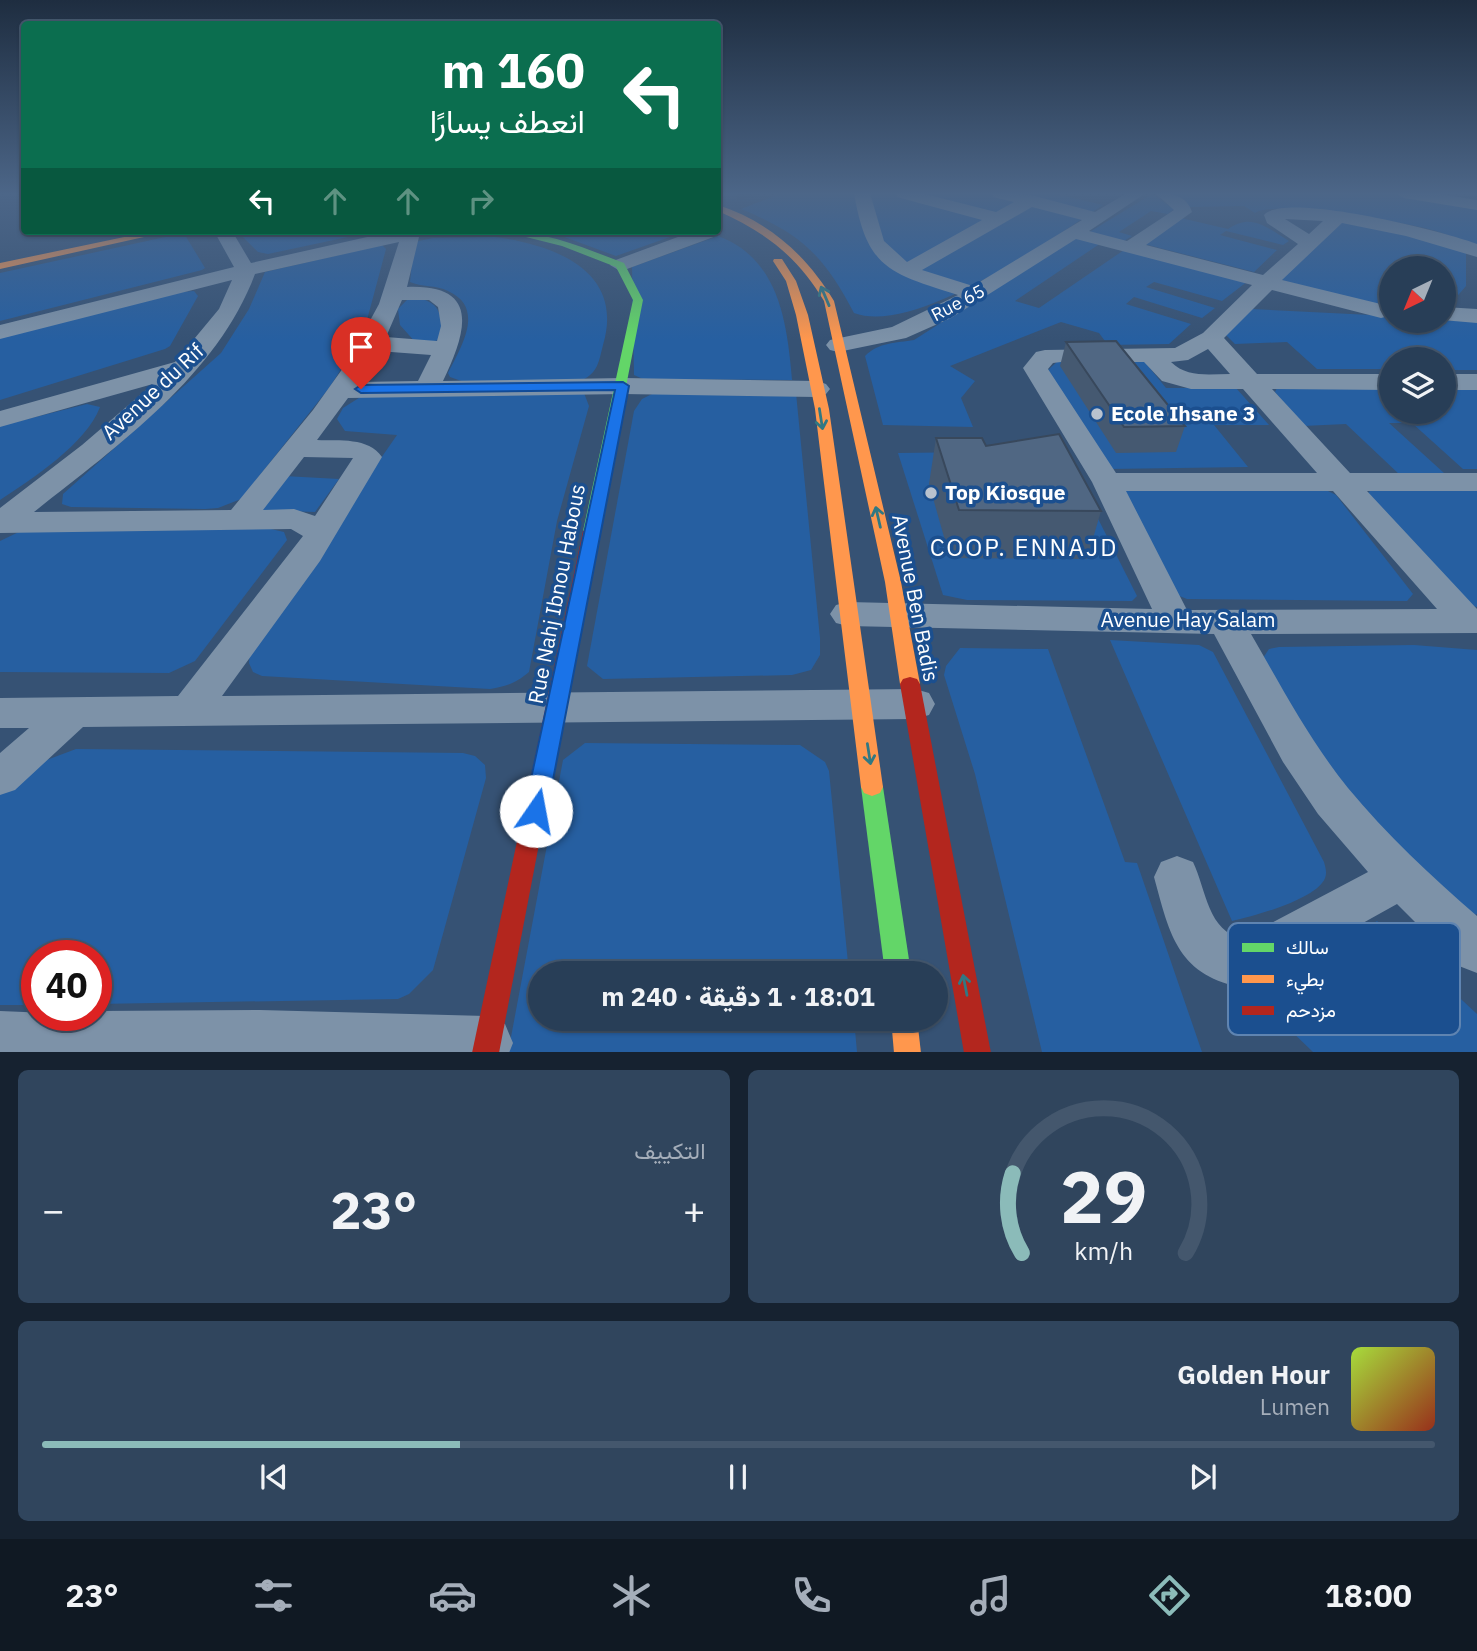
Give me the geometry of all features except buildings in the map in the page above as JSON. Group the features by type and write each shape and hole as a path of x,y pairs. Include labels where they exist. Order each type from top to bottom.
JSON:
{"main road":[{"path":"0,259 80,242"},
{"path":"0,266 113,242"},
{"path":"565,242 620,265"},
{"path":"745,242 783,265 806,324 846,576 848,614 896,961"},
{"name":"Avenue Ben Badis","path":"785,242 794,248 810,266 829,301 899,613 928,790 978,1052"},
{"name":"Rue Nahj Ibnou Habous","path":"486,1048 623,386 638,300 620,265"},
{"path":"906,1031 908,1052"}],"street":[{"path":"229,242 246,271"},
{"path":"0,332 373,242"},
{"path":"240,519 340,390 370,343 413,242"},
{"path":"620,265 678,242"},
{"path":"875,242 881,252 905,271 977,294"},
{"path":"905,271 957,242"},
{"name":"Rue 65","path":"838,345 898,333 977,294 1060,242"},
{"path":"1110,242 1379,309"},
{"path":"1130,247 1137,242"},
{"path":"1175,622 1107,482 1035,368 1045,356 1179,355 1211,338 1308,242"},
{"path":"1454,242 1477,251"},
{"name":"Avenue du Rif","path":"1,522 112,432 183,368 230,309 246,271"},
{"path":"393,294 426,294 449,304 454,313 453,327 427,388"},
{"path":"1247,301 1379,310"},
{"path":"1456,315 1477,316"},
{"path":"1211,338 1472,620"},
{"path":"370,343 444,349"},
{"path":"1152,357 1165,372 1180,380 1379,382"},
{"path":"0,419 183,368"},
{"path":"1456,382 1477,382"},
{"path":"340,390 623,386 817,389"},
{"path":"188,712 308,554 368,457 356,450 294,448"},
{"path":"1107,482 1477,482"},
{"path":"1,522 294,519 311,525 319,535"},
{"name":"Avenue Hay Salam","path":"848,614 899,613 1175,622 1472,620"},
{"path":"1225,621 1298,750 1333,801 1403,877 1450,923"},
{"path":"0,713 915,704"},
{"path":"0,778 72,714"},
{"path":"1177,877 1191,922 1206,950 1228,962"},
{"path":"1318,923 1403,877"},
{"path":"1460,932 1477,949"},
{"path":"0,1038 75,1045 260,1037 486,1048"}],"shaded area":[{"path":"142,242 189,242 205,268 0,321 0,273"},
{"path":"248,242 324,242 268,254 258,252"},
{"path":"414,242 522,242 561,255 580,266 594,280 604,298 607,319 595,370 582,380 467,383 450,377 448,373 467,329 466,307 448,291 410,282"},
{"path":"578,242 655,242 616,256"},
{"path":"701,242 731,242 739,246 755,260 776,296 787,337 792,380 643,379 634,375 632,267"},
{"path":"801,242 1046,242 946,298 912,311 880,316 854,313 832,276"},
{"path":"1067,242 1101,243 1015,301 1039,308 1124,250 1248,281 1222,301 1154,282 1146,287 1215,308 1202,318 1134,297 1126,304 1191,324 1169,344 1108,345 1099,333 1061,322 950,366 975,381 961,398 973,427 883,425 865,356 882,346 914,340"},
{"path":"1247,242 1277,250 1254,272 1144,244"},
{"path":"1319,242 1433,242 1466,253 1466,286 1456,298 1456,256 1379,256 1379,303 1281,280"},
{"path":"1464,242 1477,242 1477,248"},
{"path":"382,245 386,249 363,335 329,388 241,499 218,508 205,509 71,507 62,504 63,494 221,353 249,309 265,272"},
{"path":"194,291 198,296 170,346 165,349 0,400 0,338"},
{"path":"422,299 434,305 440,315 440,340 417,344 400,325 398,309 407,300"},
{"path":"1252,309 1379,315 1379,333 1456,333 1456,321 1477,321 1477,370 1456,370 1456,347 1379,347 1379,369 1317,369 1287,342 1235,344 1223,332"},
{"path":"1058,361 1144,361 1166,388 1236,388 1269,425 1214,425 1248,467 1108,469 1048,370"},
{"path":"1379,385 1379,424 1390,424 1444,473 1400,475 1346,424 1303,426 1275,392 1278,386"},
{"path":"1456,385 1477,386 1477,469 1463,469 1413,424 1456,424"},
{"path":"584,393 589,406 557,521 529,672 511,684 490,689 262,676 253,672 249,663 250,647 397,435 345,431 337,419 343,408 362,396"},
{"path":"654,393 796,393 820,638 820,655 811,670 792,675 603,679 587,666 634,411 642,399"},
{"path":"87,404 100,407 83,434 57,459 0,500 0,426"},
{"path":"980,452 1076,475 1137,596 1132,601 967,600 943,595 898,453"},
{"path":"284,476 339,479 315,512 258,510"},
{"path":"1118,489 1328,491 1336,495 1413,594 1407,601 1187,599 1177,595"},
{"path":"1477,489 1477,607 1470,606 1368,493 1371,490"},
{"path":"271,529 284,532 287,540 195,661 169,673 0,672 0,541 23,530"},
{"path":"1110,640 1199,645 1213,652 1324,862 1325,878 1315,890 1280,907 1232,921"},
{"path":"1414,645 1477,650 1477,914 1463,921 1338,793 1261,661 1269,649 1279,647"},
{"path":"960,648 1048,649 1125,862 1137,863 1202,1052 1042,1052 975,774 944,675 946,666"},
{"path":"585,743 800,745 825,762 829,771 848,961 528,961 528,1031 855,1031 857,1052 508,1052 563,760"},
{"path":"76,749 463,753 475,756 485,765 486,778 433,970 409,994 398,999 112,1004 112,940 21,940 21,1005 0,1005 0,788 44,761"},
{"path":"1460,998 1477,1014 1477,1052 1313,1052 1295,1035 1460,1035"}],"traffic: fast":[{"path":"556,242 620,265 638,300 591,531"},
{"path":"872,787 896,961"}],"traffic: slow":[{"path":"0,266 113,242"},
{"path":"780,242 807,269 829,301 893,582 910,684"},
{"path":"778,261 791,281 802,315 822,409 872,787"},
{"path":"905,1031 908,1052"}],"traffic: jam":[{"path":"485,1052 591,531"},
{"path":"910,684 978,1052"}],"place":[{"name":"Ecole Ihsane 3","path":"1097,414"},
{"name":"Top Kiosque","path":"931,493"}],"district":[{"name":"COOP. ENNAJD","path":"1024,548"}],"route":[{"path":"361,389 623,386 536,811"}]}
